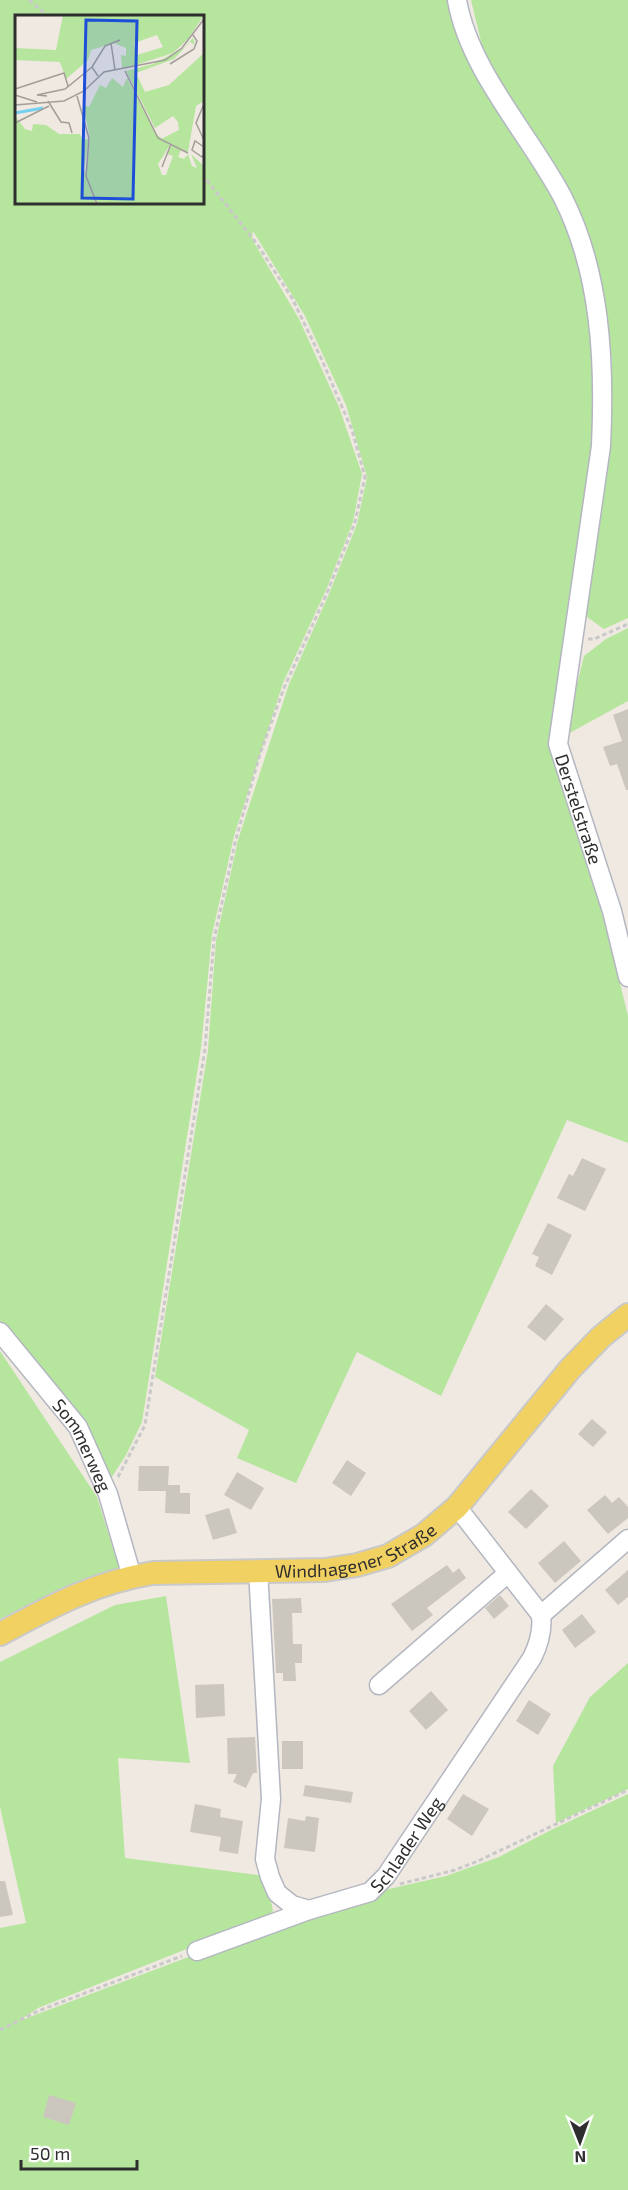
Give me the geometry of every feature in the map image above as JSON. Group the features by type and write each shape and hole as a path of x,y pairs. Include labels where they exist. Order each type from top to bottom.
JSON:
{"main road":[{"name":"Windhagener Straße","path":"0,1634 75,1595 132,1577 153,1573 325,1570 357,1565 388,1556 424,1535 457,1507 570,1369 601,1337 628,1315"}],"street":[{"name":"Derstelstraße","path":"457,0 459,16 477,58 562,197 588,266 597,312 602,385 601,446 558,744 612,911 628,977"},
{"name":"Sommerweg","path":"0,1332 78,1427 108,1494 132,1577"},
{"path":"457,1507 541,1615 628,1539"},
{"path":"258,1570 271,1799 266,1858 276,1893 292,1905 309,1910"},
{"path":"379,1685 508,1573"},
{"name":"Schlader Weg","path":"197,1950 309,1910 370,1892 386,1876 532,1658 540,1641 541,1615"}],"path":[{"path":"29,0 47,15"},
{"path":"108,1494 131,1456 145,1425 205,1049 214,939 236,839 260,754 284,688 327,593 355,522 365,477 349,421 292,298 257,244 204,177"},
{"path":"573,639 594,639 628,624"},
{"path":"370,1892 455,1870 478,1861 628,1790"},
{"path":"0,2030 38,2011 197,1950"}],"green space":[{"path":"0,0 451,0 470,58 562,214 583,275 594,353 593,445 551,744 608,934 628,1016 628,1143 567,1120 441,1396 357,1352 296,1483 237,1458 249,1430 155,1377 208,1050 216,940 238,840 289,684 357,524 367,477 346,405 305,316 253,231 252,239 299,319 339,407 362,474 353,522 326,590 283,683 234,836 212,935 201,1048 142,1422 126,1455 108,1483 0,1325"},
{"path":"471,0 628,0 628,618 604,629 587,617 587,576 609,448 612,360 596,257 567,190 485,58"},
{"path":"628,628 628,701 564,736 584,656 606,639"},
{"path":"0,1351 97,1497 119,1568 64,1589 0,1619"},
{"path":"166,1596 190,1763 118,1758 125,1858 266,1876 273,1911 265,1918 38,2008 19,2021 281,1922 376,1892 446,1876 499,1857 628,1794 628,2190 0,2190 0,1928 26,1923 0,1807 0,1662 115,1605"},
{"path":"628,1663 628,1789 556,1823 553,1766 590,1697"}],"building":[{"path":"628,709 628,790 626,790 617,764 610,766 603,747 622,741 613,715"},
{"path":"582,1158 606,1169 585,1211 557,1198 569,1174 573,1176"},
{"path":"548,1223 572,1235 552,1275 535,1266 539,1257 532,1254"},
{"path":"546,1304 564,1319 545,1341 527,1327"},
{"path":"592,1419 607,1432 593,1447 578,1434"},
{"path":"347,1460 366,1473 351,1496 332,1483"},
{"path":"139,1466 169,1466 168,1485 180,1485 180,1493 190,1493 190,1514 165,1513 166,1491 138,1491"},
{"path":"237,1472 264,1488 251,1510 224,1495"},
{"path":"531,1489 549,1506 526,1529 508,1512"},
{"path":"605,1495 612,1503 619,1497 628,1507 628,1518 608,1534 587,1510"},
{"path":"229,1508 237,1533 213,1540 205,1515"},
{"path":"564,1541 581,1561 555,1583 538,1563"},
{"path":"447,1565 453,1573 459,1568 466,1578 427,1608 433,1615 412,1631 391,1604"},
{"path":"628,1570 628,1597 618,1605 605,1590"},
{"path":"500,1595 509,1606 494,1619 485,1608"},
{"path":"301,1598 302,1613 292,1613 293,1644 302,1644 302,1663 295,1663 296,1681 283,1681 283,1673 276,1673 272,1599"},
{"path":"582,1614 596,1632 575,1648 562,1630"},
{"path":"224,1684 225,1716 196,1718 195,1685"},
{"path":"431,1691 448,1710 426,1730 409,1711"},
{"path":"529,1700 551,1714 538,1735 516,1721"},
{"path":"255,1737 257,1773 253,1773 246,1788 233,1782 237,1774 228,1774 227,1738"},
{"path":"282,1741 303,1741 303,1769 282,1769"},
{"path":"305,1785 353,1792 351,1803 303,1796"},
{"path":"463,1794 489,1809 472,1836 447,1819"},
{"path":"195,1804 221,1809 220,1817 243,1821 238,1854 219,1851 221,1837 190,1832"},
{"path":"306,1816 319,1818 315,1852 284,1848 288,1818 305,1821"},
{"path":"0,1881 5,1881 13,1915 0,1917"},
{"path":"49,2095 76,2103 69,2125 43,2117"}]}
